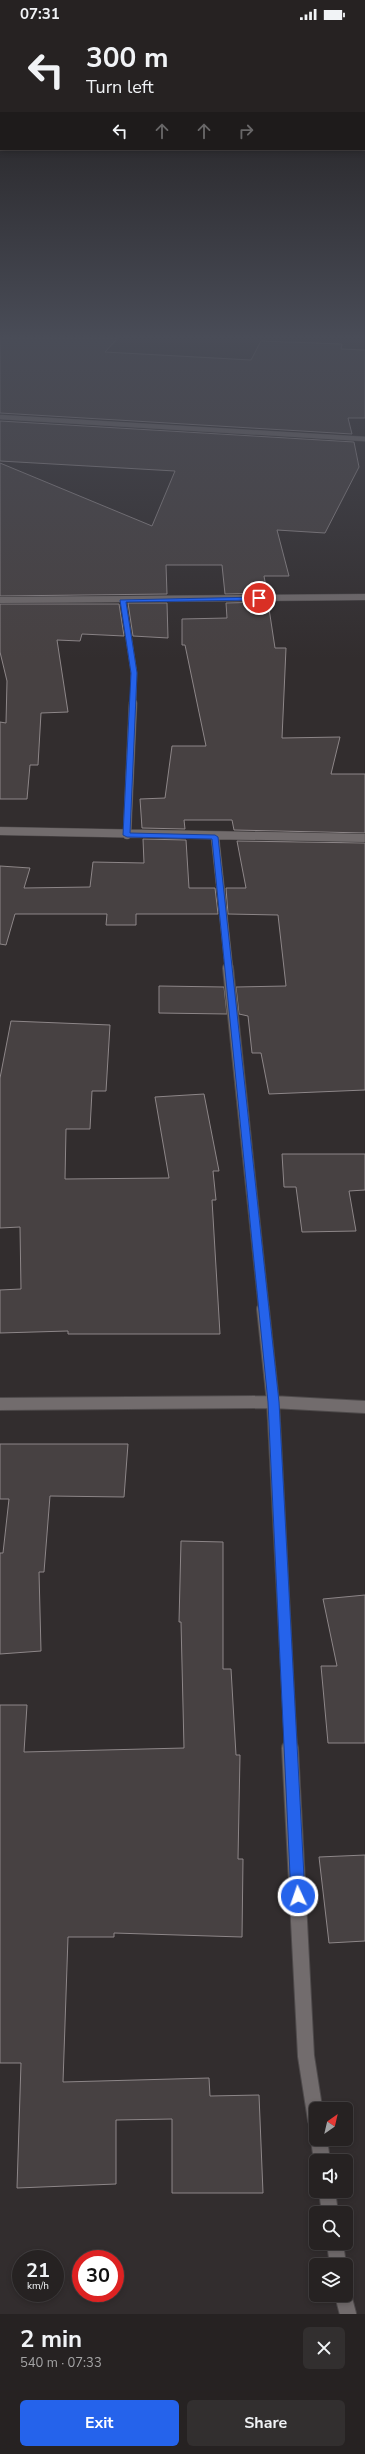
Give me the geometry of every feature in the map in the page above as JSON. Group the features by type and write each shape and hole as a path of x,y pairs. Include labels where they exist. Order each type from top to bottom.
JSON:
{"street":[{"path":"0,600 365,597"},
{"path":"123,600 134,673 127,835"},
{"path":"0,831 215,837 365,838"},
{"path":"215,837 273,1402 306,2056 313,2102"},
{"path":"0,1404 273,1402 365,1407"},
{"path":"345,2302 348,2314"}],"building":[{"path":"0,446 355,446 359,467 325,533 277,530 289,576 264,576 267,593 225,594 222,565 166,565 167,594 0,596 0,463 152,526 175,471 0,461"},
{"path":"268,602 275,648 286,648 282,738 340,737 331,774 365,774 365,833 234,830 232,820 184,820 185,829 142,828 140,799 165,798 172,746 206,746 185,645 182,645 182,619 227,618 226,603"},
{"path":"128,603 167,603 168,638 133,636"},
{"path":"0,604 119,604 124,636 82,634 80,641 57,640 68,712 41,713 38,765 30,765 27,799 0,799 0,722 6,723 7,681 0,652"},
{"path":"143,839 186,840 189,888 215,888 218,914 136,914 136,925 106,925 107,914 15,914 6,945 0,944 0,866 30,868 24,888 90,887 93,862 144,863"},
{"path":"237,841 365,843 365,1090 269,1094 261,1053 252,1053 248,1016 239,1014 236,987 286,986 278,915 228,914 226,888 246,888"},
{"path":"159,986 224,987 227,1014 159,1013"},
{"path":"11,1021 110,1025 106,1091 92,1091 90,1129 66,1129 65,1179 169,1178 155,1097 204,1094 219,1171 213,1171 216,1200 212,1200 220,1334 68,1334 68,1331 0,1333 0,1290 21,1289 20,1227 0,1228 0,1078"},
{"path":"282,1154 365,1154 365,1190 349,1191 356,1231 302,1232 296,1187 284,1187"},
{"path":"0,1444 128,1444 124,1497 50,1496 44,1572 39,1572 41,1651 0,1654 0,1553 3,1553 9,1499 0,1499"},
{"path":"181,1541 223,1542 223,1669 231,1669 236,1755 240,1755 238,1859 243,1859 242,1937 114,1933 114,1937 68,1937 63,2082 209,2078 210,2096 259,2095 263,2193 172,2193 172,2119 116,2120 116,2184 17,2188 21,2063 0,2063 0,1705 27,1705 24,1752 184,1748 181,1622 179,1622"},
{"path":"365,1595 365,1743 328,1743 321,1666 337,1666 323,1599"},
{"path":"365,1855 365,1941 329,1943 319,1857"}],"route":[{"path":"259,598 123,600 134,673 127,835 215,837 273,1402 298,1896"}]}
